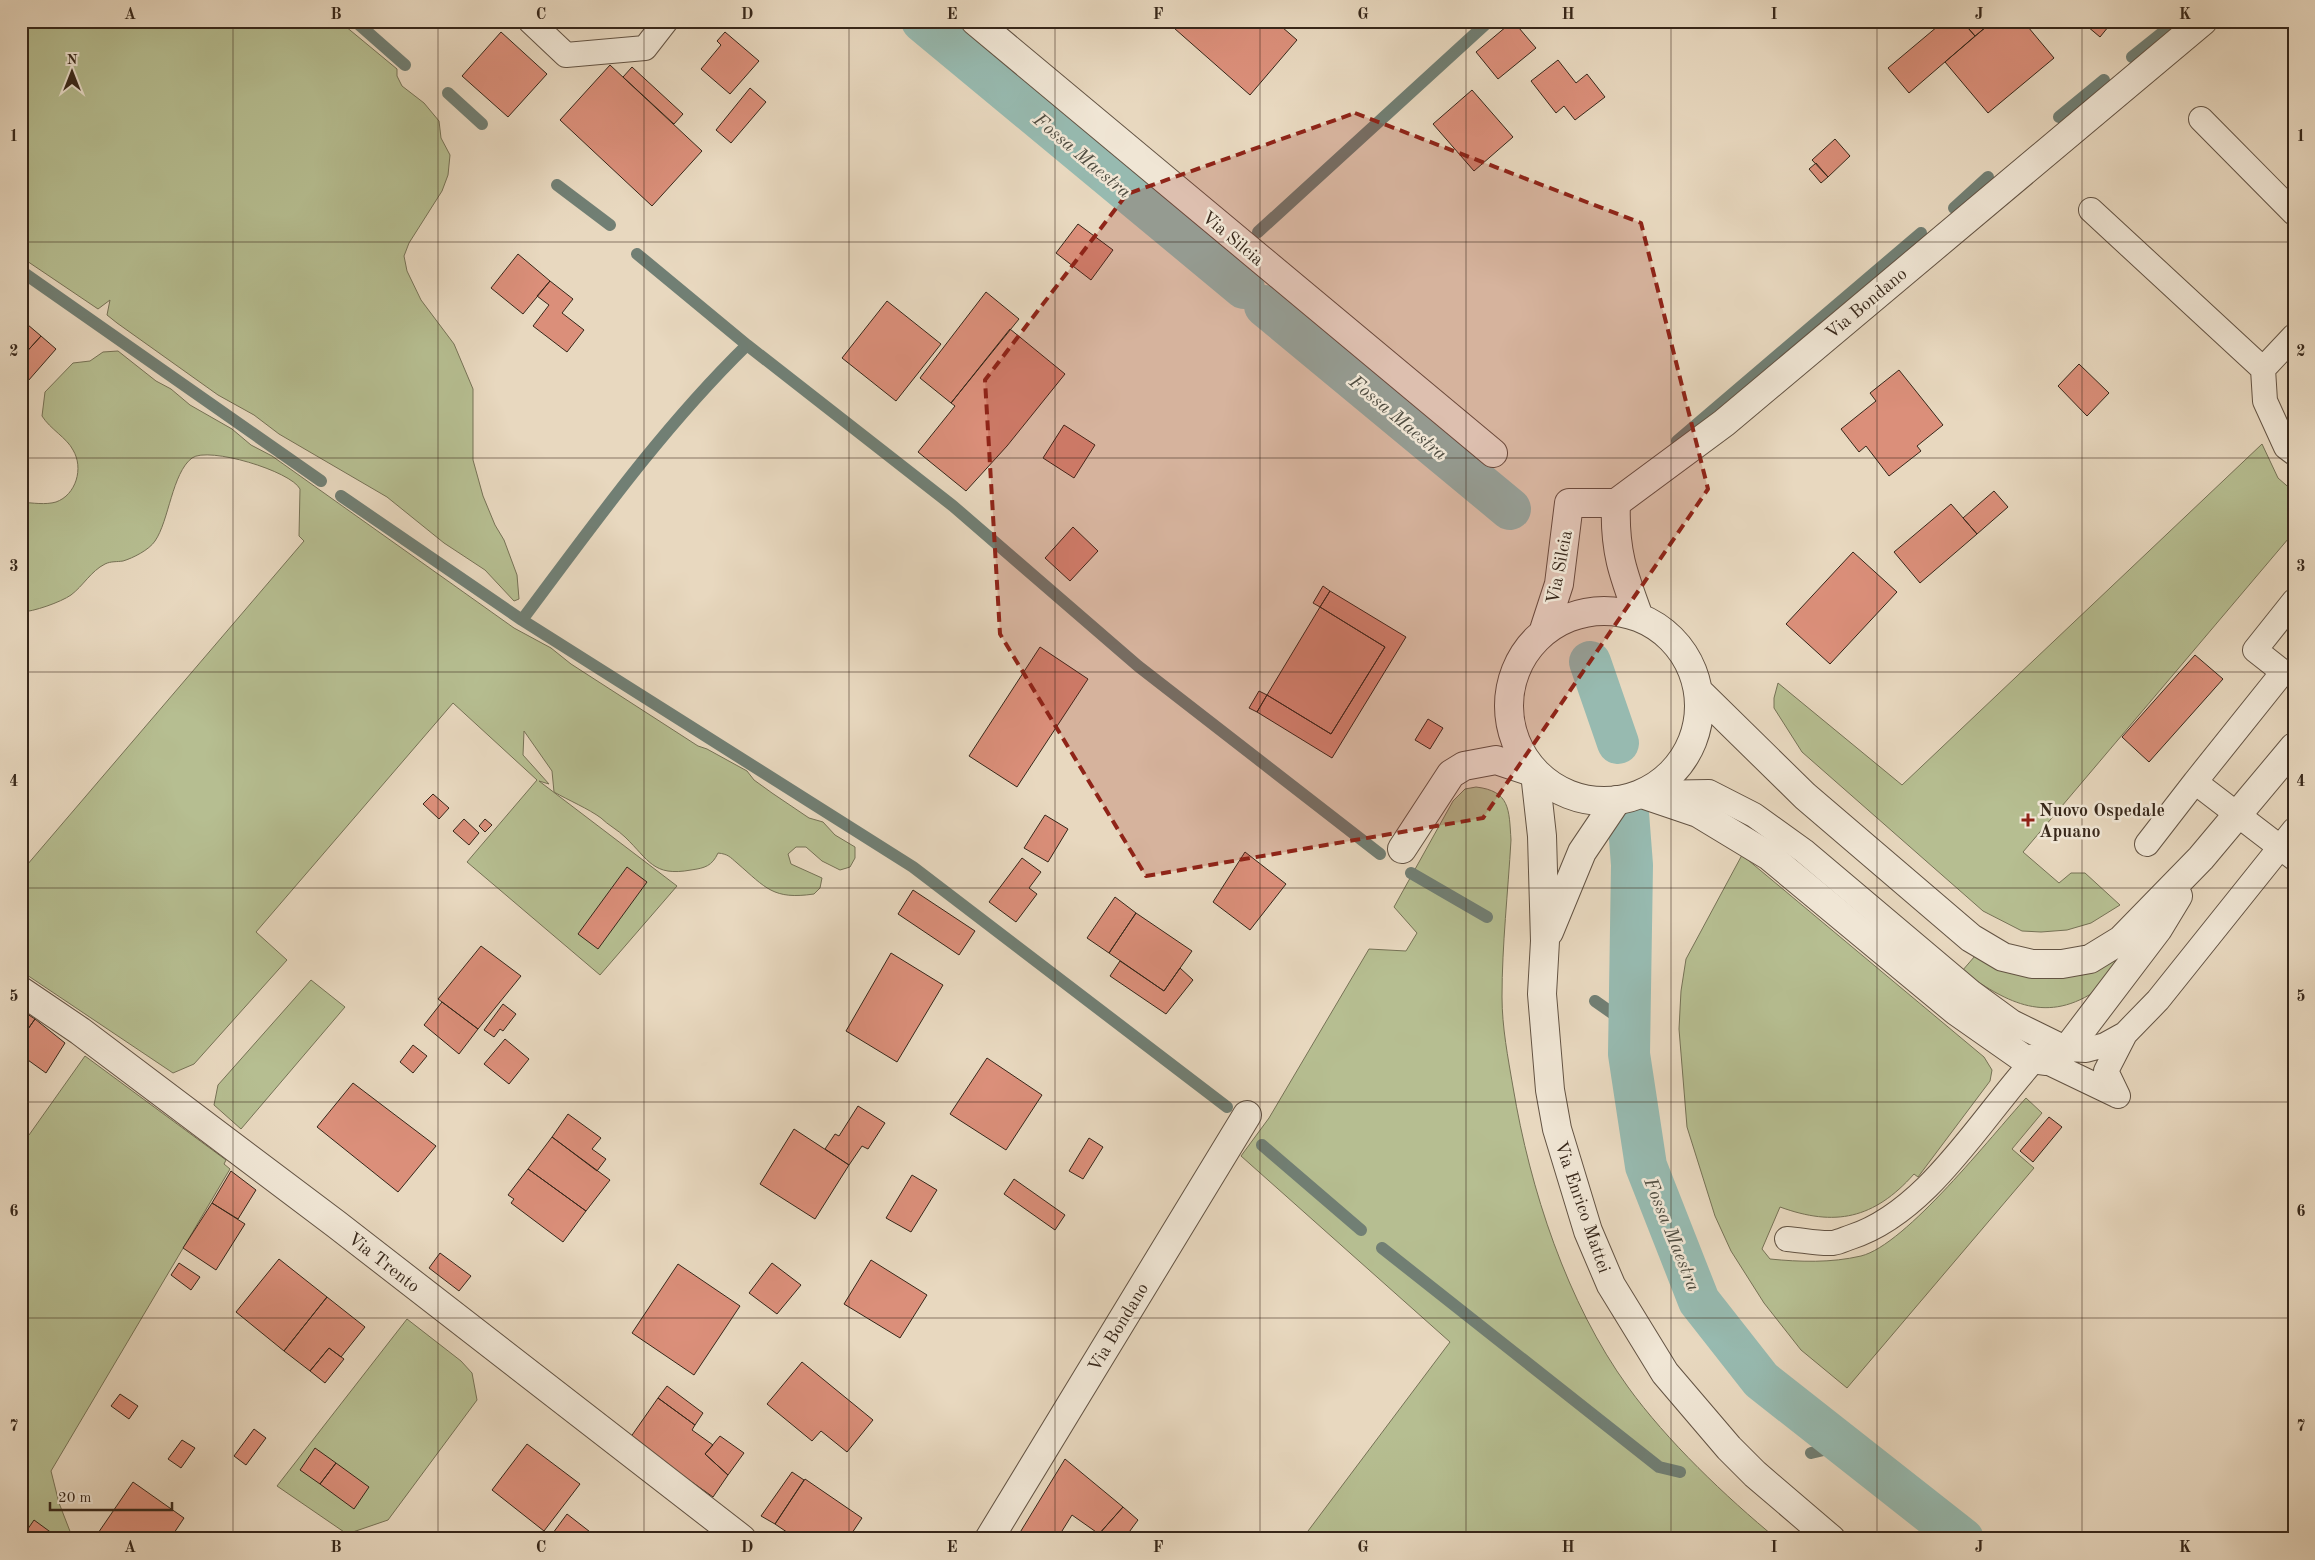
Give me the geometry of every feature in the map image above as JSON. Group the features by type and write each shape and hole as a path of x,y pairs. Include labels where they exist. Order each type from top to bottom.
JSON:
{"street":[{"name":"Via Silcia","path":"975,21 1493,453"},
{"name":"Via Bondano","path":"1616,503 1724,423 2203,21"},
{"name":"Via Silcia","path":"1544,630 1559,584 1569,503 1616,503"},
{"path":"1616,503 1615,536 1623,575 1639,617"},
{"path":"1545,940 1582,852 1630,797 1663,781 1685,756 1693,741 1699,717 1699,692 1692,668 1679,647 1661,629 1639,617 1615,611 1590,611 1566,618 1544,630 1526,649 1513,673 1508,699 1510,726 1519,751 1535,772 1559,791 1588,800 1630,797 1698,812 1769,856 1956,1011 2023,1058 2049,1057 2158,929 2201,858"},
{"path":"1699,692 1805,796 1971,938 2003,957 2040,964 2062,964 2090,959 2121,940 2201,858 2294,747"},
{"path":"1402,849 1451,774 1464,766 1496,760 1535,772"},
{"path":"1535,772 1542,836 1545,940"},
{"name":"Via Enrico Mattei","path":"1545,940 1542,994 1550,1090 1557,1130 1588,1231 1611,1285 1665,1373 1729,1448 1755,1474 1831,1539"},
{"name":"Via Trento","path":"21,991 80,1031 336,1224 742,1539"},
{"name":"Via Bondano","path":"988,1539 1247,1115"}],"lane":[{"path":"530,21 566,55 645,48 666,21"},
{"path":"2201,119 2294,212"},
{"path":"2091,210 2263,369 2265,401 2286,447 2294,454"},
{"path":"2263,369 2294,336"},
{"path":"2146,844 2283,672 2255,650 2294,601"},
{"path":"1787,1239 1833,1243 1864,1232 1894,1216 1923,1190 1989,1116 2012,1083 2049,1057 2104,1046 2125,1034 2158,1000 2289,846 2237,814 2195,782"},
{"path":"2049,1057 2118,1096 2106,1071 2125,1034"}],"highlighted area":[{"path":"1355,113 1641,223 1708,489 1483,818 1146,876 1000,634 985,380 1127,194"}],"green space":[{"path":"21,21 339,21 397,69 397,76 402,86 424,103 439,121 441,138 450,155 448,175 442,191 409,243 404,256 407,271 421,300 454,344 473,389 473,460 483,496 495,525 504,540 517,575 519,599 514,601 485,570 444,543 387,497 279,434 254,415 218,395 117,323 107,315 110,300 98,309 21,257"},
{"path":"118,351 190,405 232,429 251,445 272,456 514,628 551,648 571,664 698,746 747,771 754,780 809,818 823,822 835,835 855,847 855,858 850,867 840,870 822,861 806,847 796,847 788,854 791,864 822,878 820,888 814,894 800,895 789,895 771,890 731,857 721,853 718,853 708,866 678,872 660,869 646,859 622,834 601,818 554,792 552,771 524,731 523,755 549,784 539,781 677,886 600,975 467,862 537,780 453,703 256,932 287,960 194,1064 173,1073 21,971 21,872 304,541 299,536 300,489 293,482 282,475 249,462 214,455 201,455 192,458 185,465 175,486 160,532 149,547 127,560 110,562 100,567 66,598 39,608 21,612 21,502 56,502 69,493 78,473 78,465 73,450 42,416 45,392 73,363 90,361 103,352"},
{"path":"2262,444 2278,478 2294,492 2294,532 2023,852 2059,883 2071,873 2085,873 2120,905 2091,923 2067,930 2022,931 1983,911 1802,752 1774,708 1774,698 1778,683 1902,785"},
{"path":"1476,787 1496,793 1506,803 1508,811 1511,840 1502,977 1503,1020 1520,1126 1541,1205 1569,1282 1606,1354 1644,1407 1698,1468 1777,1539 1302,1539 1450,1342 1241,1156 1269,1118 1369,949 1406,951 1417,933 1394,907 1453,801 1465,789"},
{"path":"1742,855 1984,1057 1992,1070 1990,1081 1918,1177 1914,1174 1884,1201 1853,1215 1819,1217 1780,1207 1762,1249 1770,1259 1838,1260 1861,1256 1880,1248 1901,1232 1948,1187 2026,1098 2042,1113 2012,1149 2034,1168 1847,1388 1801,1350 1764,1303 1731,1251 1715,1216 1687,1127 1679,1029 1681,991 1686,959"},
{"path":"1975,956 2003,969 2098,968 2118,958 2120,964 2094,992 2075,1002 2058,1007 2041,1008 2009,999 1962,971"},
{"path":"311,980 345,1007 241,1129 214,1105 218,1085"},
{"path":"85,1056 226,1160 224,1164 230,1169 51,1471 59,1503 73,1539 21,1539 21,1137 29,1135"},
{"path":"407,1319 461,1361 472,1373 477,1400 388,1520 347,1534 277,1486"}],"building":[{"path":"1166,21 1275,21 1297,40 1250,95"},
{"path":"1513,21 1536,48 1498,79 1476,52"},
{"path":"1944,21 1962,21 1975,36 1909,93 1888,68"},
{"path":"1962,21 1993,21 1975,36"},
{"path":"1993,21 2023,21 2054,58 1988,113 1945,62"},
{"path":"2081,21 2113,21 2100,37"},
{"path":"501,32 547,74 508,117 462,76"},
{"path":"725,32 759,61 730,94 701,69 721,45 717,41"},
{"path":"1558,60 1576,83 1587,74 1605,97 1575,120 1564,106 1556,113 1531,81"},
{"path":"610,65 702,151 652,206 560,120"},
{"path":"632,67 683,114 674,124 623,77"},
{"path":"750,88 766,102 731,143 716,130"},
{"path":"1472,90 1513,137 1474,171 1433,124"},
{"path":"1835,139 1850,156 1828,177 1812,160"},
{"path":"1816,163 1828,177 1821,183 1809,169"},
{"path":"1078,224 1113,250 1091,280 1056,253"},
{"path":"518,254 550,281 523,314 491,288"},
{"path":"550,281 573,299 562,313 584,330 567,352 533,326 549,305 537,296"},
{"path":"986,292 1019,319 951,403 920,378"},
{"path":"887,301 941,344 896,401 842,358"},
{"path":"21,319 41,336 21,358"},
{"path":"1010,329 1065,374 1007,446 966,491 918,452 955,406 951,403"},
{"path":"41,336 56,349 21,389 21,358"},
{"path":"2079,364 2109,393 2087,416 2058,386"},
{"path":"1899,370 1943,425 1917,446 1921,451 1889,476 1866,446 1859,452 1841,429 1876,401 1870,393"},
{"path":"1064,425 1095,445 1074,478 1043,458"},
{"path":"1994,491 2008,507 1977,534 1963,518"},
{"path":"1951,504 1977,534 1920,583 1894,552"},
{"path":"1073,527 1098,551 1070,581 1045,558"},
{"path":"1853,552 1897,592 1830,664 1786,624"},
{"path":"1323,586 1330,591 1320,607 1313,603"},
{"path":"1330,591 1406,637 1332,758 1257,712 1267,695 1331,734 1385,647 1320,607"},
{"path":"1320,607 1385,647 1331,734 1267,695"},
{"path":"1040,647 1088,679 1017,787 969,756"},
{"path":"2195,655 2223,679 2149,762 2122,737"},
{"path":"1259,691 1267,695 1257,712 1249,708"},
{"path":"1428,719 1443,728 1430,749 1415,740"},
{"path":"433,794 449,808 439,819 423,804"},
{"path":"1045,815 1068,829 1048,862 1024,848"},
{"path":"464,819 479,833 469,845 453,831"},
{"path":"485,819 492,825 485,832 479,826"},
{"path":"1245,852 1286,884 1250,930 1213,902"},
{"path":"1022,858 1041,872 1029,888 1037,894 1016,922 989,902"},
{"path":"627,867 647,882 598,949 578,934"},
{"path":"913,890 975,931 959,955 898,914"},
{"path":"1115,897 1136,913 1109,953 1087,938"},
{"path":"1136,913 1192,951 1164,991 1109,953"},
{"path":"481,946 521,976 478,1029 438,999"},
{"path":"891,953 943,985 897,1062 846,1031"},
{"path":"1120,961 1164,991 1180,968 1193,980 1166,1014 1110,976"},
{"path":"442,1002 478,1029 459,1054 424,1025"},
{"path":"503,1004 516,1014 503,1031 500,1029 494,1037 484,1030"},
{"path":"21,1010 35,1019 21,1039"},
{"path":"35,1019 65,1043 46,1073 21,1055 21,1039"},
{"path":"505,1039 529,1059 509,1084 484,1064"},
{"path":"413,1045 427,1056 413,1073 400,1062"},
{"path":"987,1058 1042,1095 1006,1150 950,1114"},
{"path":"353,1083 436,1146 398,1192 317,1127"},
{"path":"858,1106 885,1123 868,1149 862,1146 849,1165 825,1149 835,1134 839,1136"},
{"path":"568,1114 601,1138 592,1149 606,1159 597,1171 552,1137"},
{"path":"2049,1117 2062,1127 2033,1162 2020,1151"},
{"path":"794,1129 849,1165 815,1219 760,1184"},
{"path":"552,1137 610,1180 586,1211 528,1169"},
{"path":"1089,1138 1103,1147 1083,1179 1069,1171"},
{"path":"528,1169 586,1211 563,1242 511,1203 514,1199 508,1195"},
{"path":"231,1171 256,1190 238,1219 212,1203"},
{"path":"912,1175 937,1190 911,1232 886,1218"},
{"path":"1014,1179 1065,1215 1055,1230 1004,1194"},
{"path":"212,1203 245,1224 216,1270 183,1248"},
{"path":"440,1253 471,1276 459,1291 429,1268"},
{"path":"279,1259 327,1297 284,1351 236,1312"},
{"path":"871,1260 927,1295 900,1338 844,1304"},
{"path":"179,1263 200,1277 191,1290 171,1275"},
{"path":"772,1263 801,1285 777,1314 749,1293"},
{"path":"678,1264 740,1306 694,1375 632,1333"},
{"path":"327,1297 365,1327 341,1357 329,1348 310,1371 284,1351"},
{"path":"329,1348 344,1359 325,1383 310,1371"},
{"path":"802,1362 873,1420 847,1452 821,1431 812,1441 767,1404"},
{"path":"667,1386 703,1413 695,1425 658,1398"},
{"path":"120,1394 138,1406 129,1419 111,1406"},
{"path":"658,1398 695,1425 692,1430 713,1445 705,1454 728,1475 713,1497 630,1438"},
{"path":"254,1429 266,1438 246,1465 234,1456"},
{"path":"720,1436 744,1453 728,1475 705,1454"},
{"path":"182,1440 195,1448 181,1468 168,1459"},
{"path":"527,1444 580,1484 544,1531 492,1490"},
{"path":"315,1448 336,1463 320,1484 300,1470"},
{"path":"1065,1459 1123,1507 1099,1534 1072,1515 1057,1539 1016,1539"},
{"path":"336,1463 369,1487 354,1509 320,1484"},
{"path":"792,1472 804,1480 775,1524 761,1516"},
{"path":"805,1479 862,1518 848,1539 797,1539 775,1524"},
{"path":"133,1482 184,1518 170,1539 94,1539"},
{"path":"1123,1507 1138,1520 1124,1539 1106,1539 1099,1534"},
{"path":"567,1514 594,1535 591,1539 560,1539 553,1533"},
{"path":"34,1520 60,1539 21,1539"}],"waterway":[{"path":"355,21 405,65"},
{"name":"Fossa Maestra","path":"922,21 1244,288"},
{"path":"1258,232 1489,21"},
{"path":"2132,57 2177,21"},
{"path":"2059,117 2104,80"},
{"path":"448,93 482,124"},
{"path":"1954,208 1988,177"},
{"path":"557,185 610,225"},
{"path":"1677,441 1921,233"},
{"path":"637,254 747,345 953,506 1138,666 1380,854"},
{"path":"21,271 321,481"},
{"name":"Fossa Maestra","path":"1265,306 1510,509"},
{"path":"522,620 657,443 747,345"},
{"path":"341,496 522,620 913,867 1227,1107"},
{"name":"Fossa Maestra","path":"1590,662 1618,743"},
{"name":"Fossa Maestra","path":"1628,813 1632,865 1629,1054 1646,1166 1699,1301 1761,1380 1963,1539"},
{"path":"1411,873 1487,917"},
{"path":"1595,1001 1629,1025"},
{"path":"1262,1145 1361,1230"},
{"path":"1382,1248 1659,1467 1680,1472"},
{"path":"1811,1453 1845,1445"}],"place":[{"name":"Nuovo Ospedale Apuano","path":"2028,820"}]}
